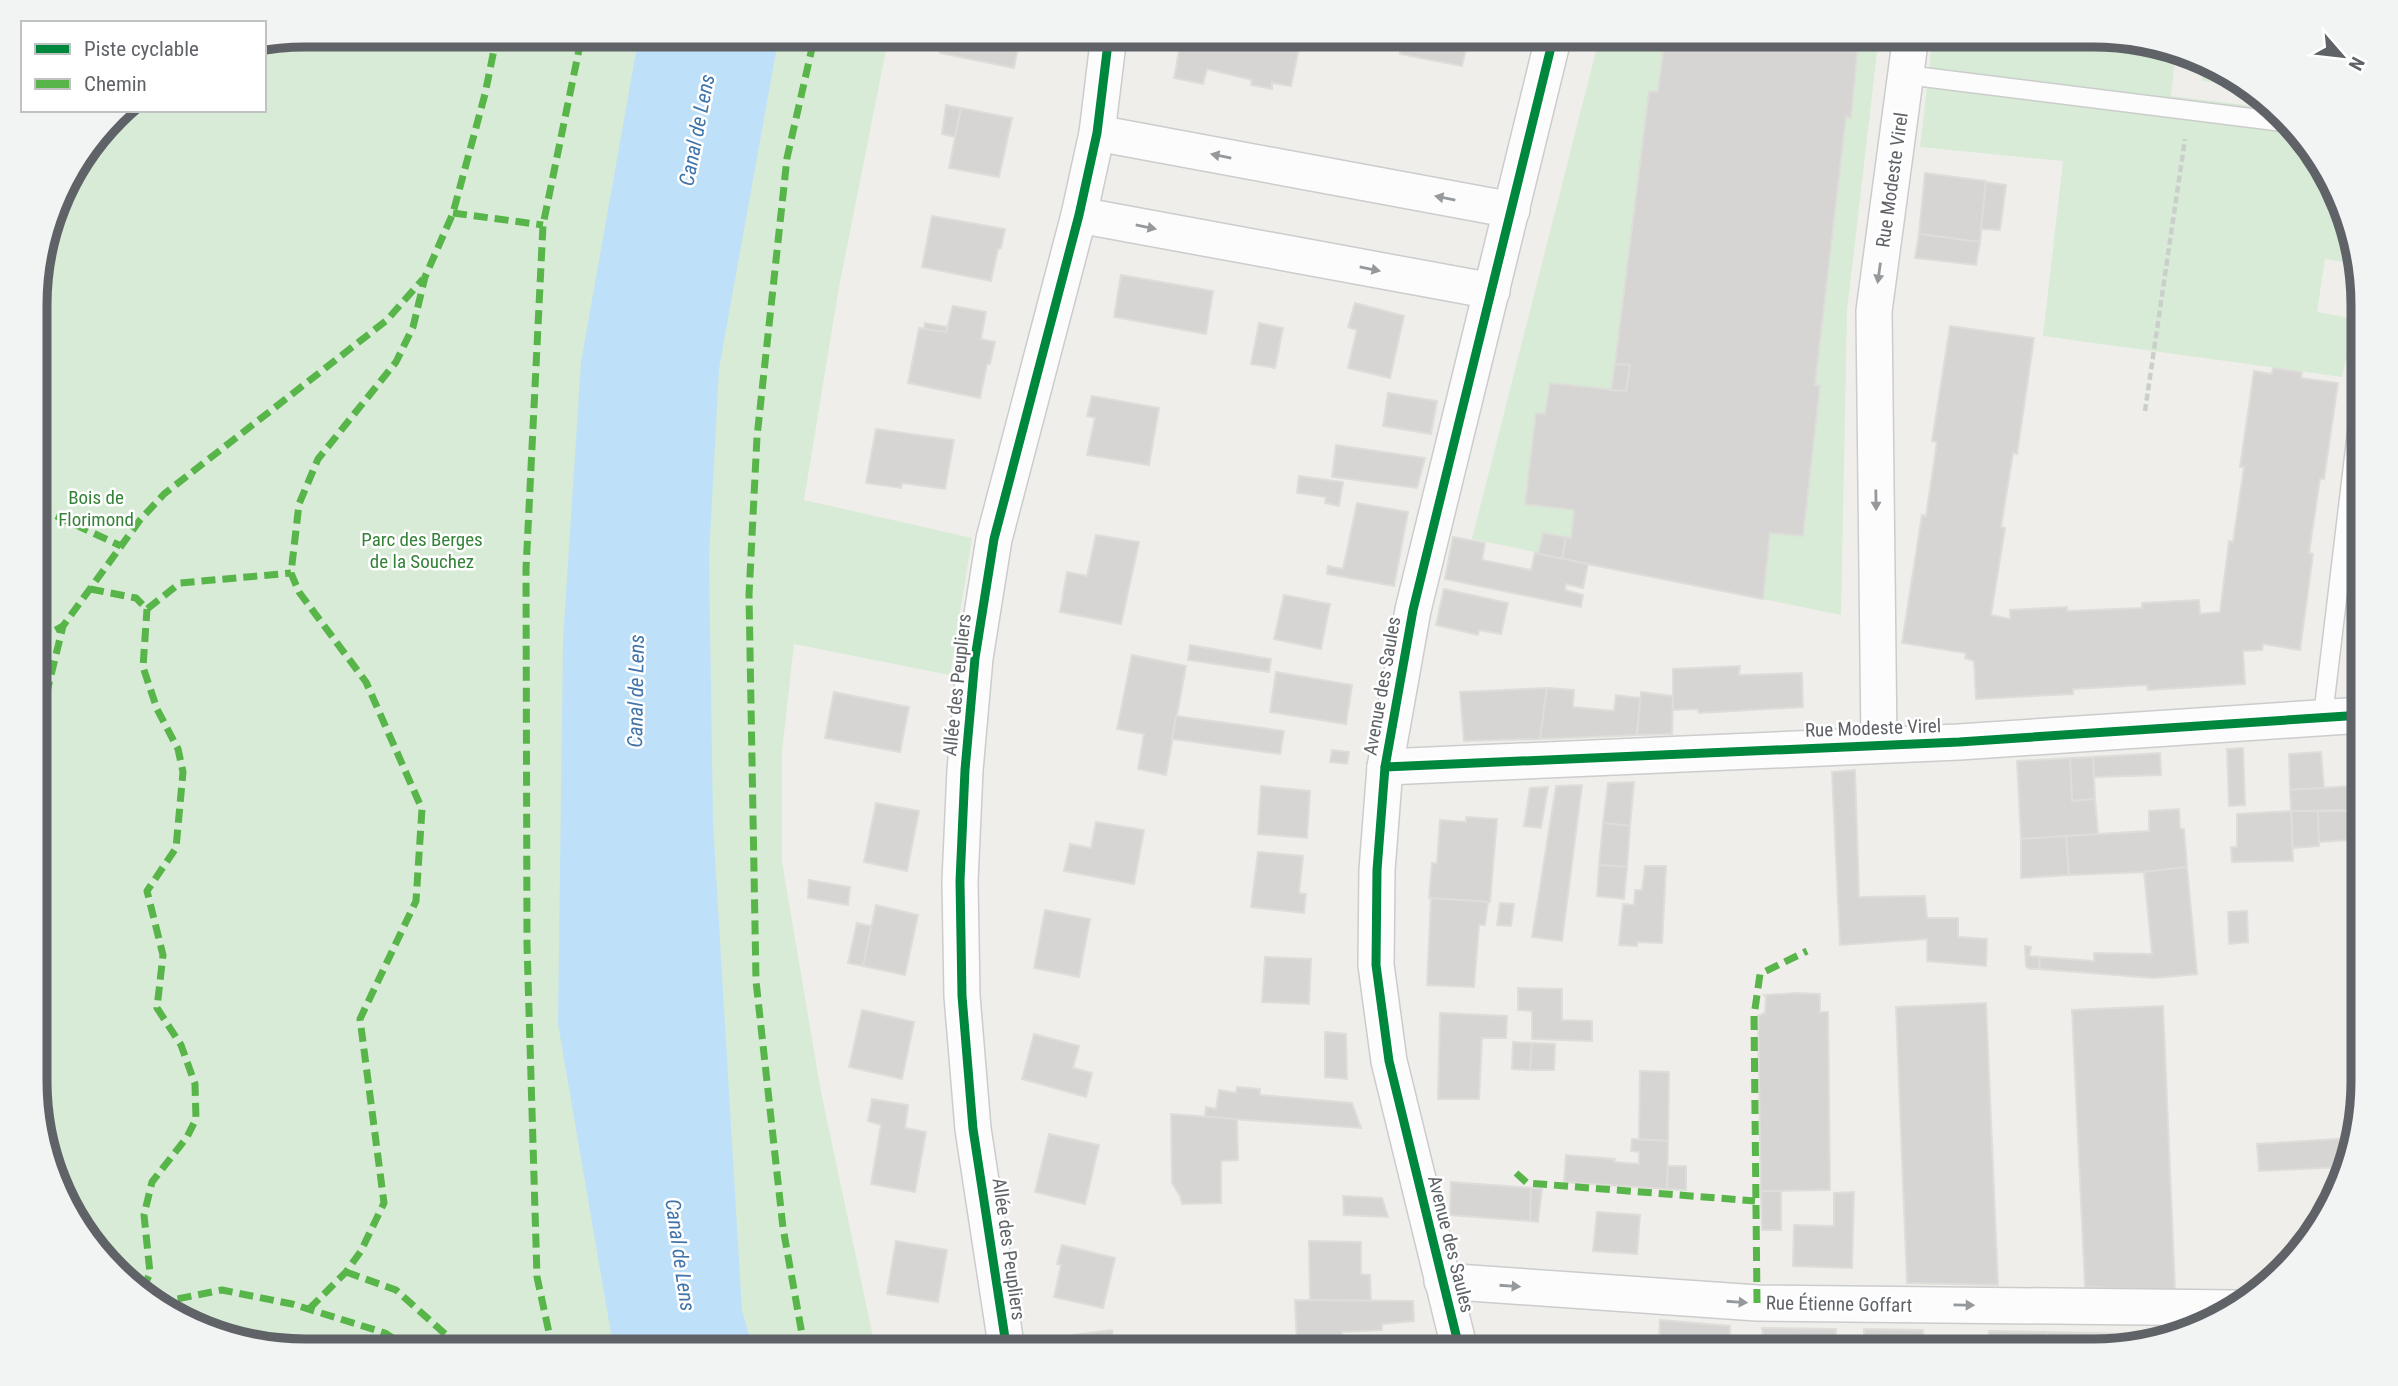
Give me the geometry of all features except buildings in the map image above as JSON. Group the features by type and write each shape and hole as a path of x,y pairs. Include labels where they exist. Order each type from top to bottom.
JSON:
{"street":[{"name":"Allée des Peupliers","path":"1005,1339 973,1129 962,996 960,881 965,770 975,658 994,539 1079,215 1097,133 1108,47"},
{"name":"Avenue des Saules","path":"1457,1339 1389,1061 1376,965 1377,870 1385,767 1413,610 1551,47"},
{"name":"Rue Modeste Virel","path":"1879,745 1874,310 1910,47"},
{"path":"1097,133 1512,210"},
{"path":"1079,215 1492,291"},
{"name":"Rue Modeste Virel","path":"1385,767 1959,742 2351,715"},
{"name":"Rue Étienne Goffart","path":"1442,1281 1757,1303 2215,1308"}],"lane":[{"path":"1907,75 2273,121"},
{"path":"2323,716 2351,482"}],"path":[{"path":"2145,411 2189,111"}],"green space":[{"name":"Parc des Berges de la Souchez","path":"887,47 839,287 804,500 972,538 950,675 794,644 782,752 782,862 821,1092 873,1339 272,1337 223,1325 176,1304 135,1275 111,1251 91,1224 74,1195 56,1147 49,1114 47,1080 47,306 52,255 74,191 101,148 134,112 266,112 266,50 272,49"},
{"path":"1597,47 1878,47 1847,311 1841,615 1472,539"},
{"path":"1932,47 2092,47 2126,49 2175,61 2171,96 2257,107 2287,135 2324,191 2337,223 2347,263 2325,259 2317,312 2351,318 2351,337 2342,377 2043,336 2063,161 1920,147"},
{"path":"2203,72 2224,83 2202,81"},
{"path":"988,1334 989,1339 958,1339"}],"water":[{"name":"Canal de Lens","path":"637,47 777,47 719,369 709,558 713,823 742,1311 750,1339 612,1339 558,1024 563,640 581,362"}],"marked path":[{"path":"309,1309 346,1272 361,1251 384,1203 360,1019 416,901 422,809 366,682 299,592 291,573 299,504 318,459 396,362 413,327 425,277 453,213 485,94 495,47"},
{"path":"550,1339 537,1277 527,944 526,569 543,225 580,47"},
{"path":"803,1339 783,1228 756,981 749,595 757,437 787,158 812,47"},
{"path":"453,213 543,225"},
{"path":"47,692 63,626 140,520 164,494 387,320 423,279"},
{"path":"47,512 121,546"},
{"path":"90,589 136,598 147,609 180,583 291,573"},
{"path":"146,1283 150,1273 144,1215 152,1182 187,1137 196,1119 195,1084 181,1045 157,1008 163,955 147,891 176,848 183,772 178,749 157,709 143,667 147,609"},
{"path":"47,635 63,626"},
{"path":"1757,1303 1754,1016 1760,974 1807,951"},
{"path":"1516,1173 1527,1183 1755,1201"},
{"path":"346,1272 396,1290 451,1339"},
{"path":"170,1300 222,1290 292,1304 385,1333 394,1339"}],"cycle path":[{"path":"1005,1339 973,1129 962,996 960,881 965,770 975,658 994,539 1079,215 1097,133 1108,47"},
{"path":"1457,1339 1389,1061 1376,965 1377,870 1385,767 1413,610 1551,47"},
{"path":"1385,767 1959,742 2351,716"}],"park label":[{"name":"Bois de Florimond","path":"96,508"}]}
